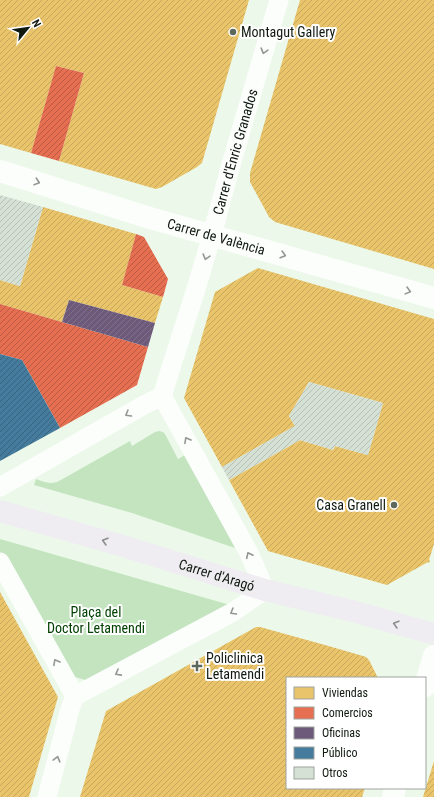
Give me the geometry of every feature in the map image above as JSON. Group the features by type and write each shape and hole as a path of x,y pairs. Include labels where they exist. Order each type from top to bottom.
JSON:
{"main road":[{"name":"Carrer d'Aragó","path":"0,511 118,544 266,590 352,611 434,634"}],"street":[{"name":"Carrer d'Enric Granados","path":"162,396 196,290 279,0"},
{"name":"Carrer de València","path":"0,171 150,218 434,298"},
{"path":"0,487 162,396 249,553 266,590 233,612 75,696 70,708 47,797"},
{"path":"0,562 75,696"},
{"path":"426,683 434,656"}],"green space":[{"path":"159,431 165,434 178,459 185,455 235,548 132,513 34,485 36,479 50,483 59,481 130,441 132,446"},
{"name":"Plaça del Doctor Letamendi","path":"0,539 230,605 92,682 68,675 0,553"}],"building: Viviendas":[{"path":"0,0 249,0 202,163 162,187 156,189 59,161 84,73 56,66 31,153 0,144"},
{"path":"300,0 434,0 434,269 275,222 269,217 250,182 250,173"},
{"path":"43,207 136,234 122,285 163,297 155,323 69,300 62,322 0,304 0,280 20,286"},
{"path":"258,268 434,319 434,544 429,563 428,562 387,585 268,551 229,480 300,440 333,450 335,446 368,455 383,403 309,382 289,416 295,426 222,467 184,398 215,292"},
{"path":"0,592 58,697 29,797 0,797"},
{"path":"256,627 366,657 378,677 286,677 286,789 365,789 362,797 80,797 106,711"},
{"path":"434,761 434,797 423,797"}],"building: Comercios":[{"path":"56,66 84,73 59,161 31,153"},
{"path":"136,234 144,237 168,279 163,297 122,285"},
{"path":"0,304 148,347 137,385 60,428 22,360 0,354"}],"building: Oficinas":[{"path":"69,300 155,323 148,347 62,322"}],"building: Público":[{"path":"0,354 22,360 60,428 0,461"}],"building: Otros":[{"path":"0,195 43,207 20,286 0,280"},
{"path":"309,382 383,403 368,455 335,446 333,450 300,440 229,480 222,467 295,426 289,416"}],"place":[{"name":"Montagut Gallery","path":"233,32"},
{"name":"Casa Granell","path":"394,505"},
{"name":"Policlinica Letamendi","path":"197,666"}]}
